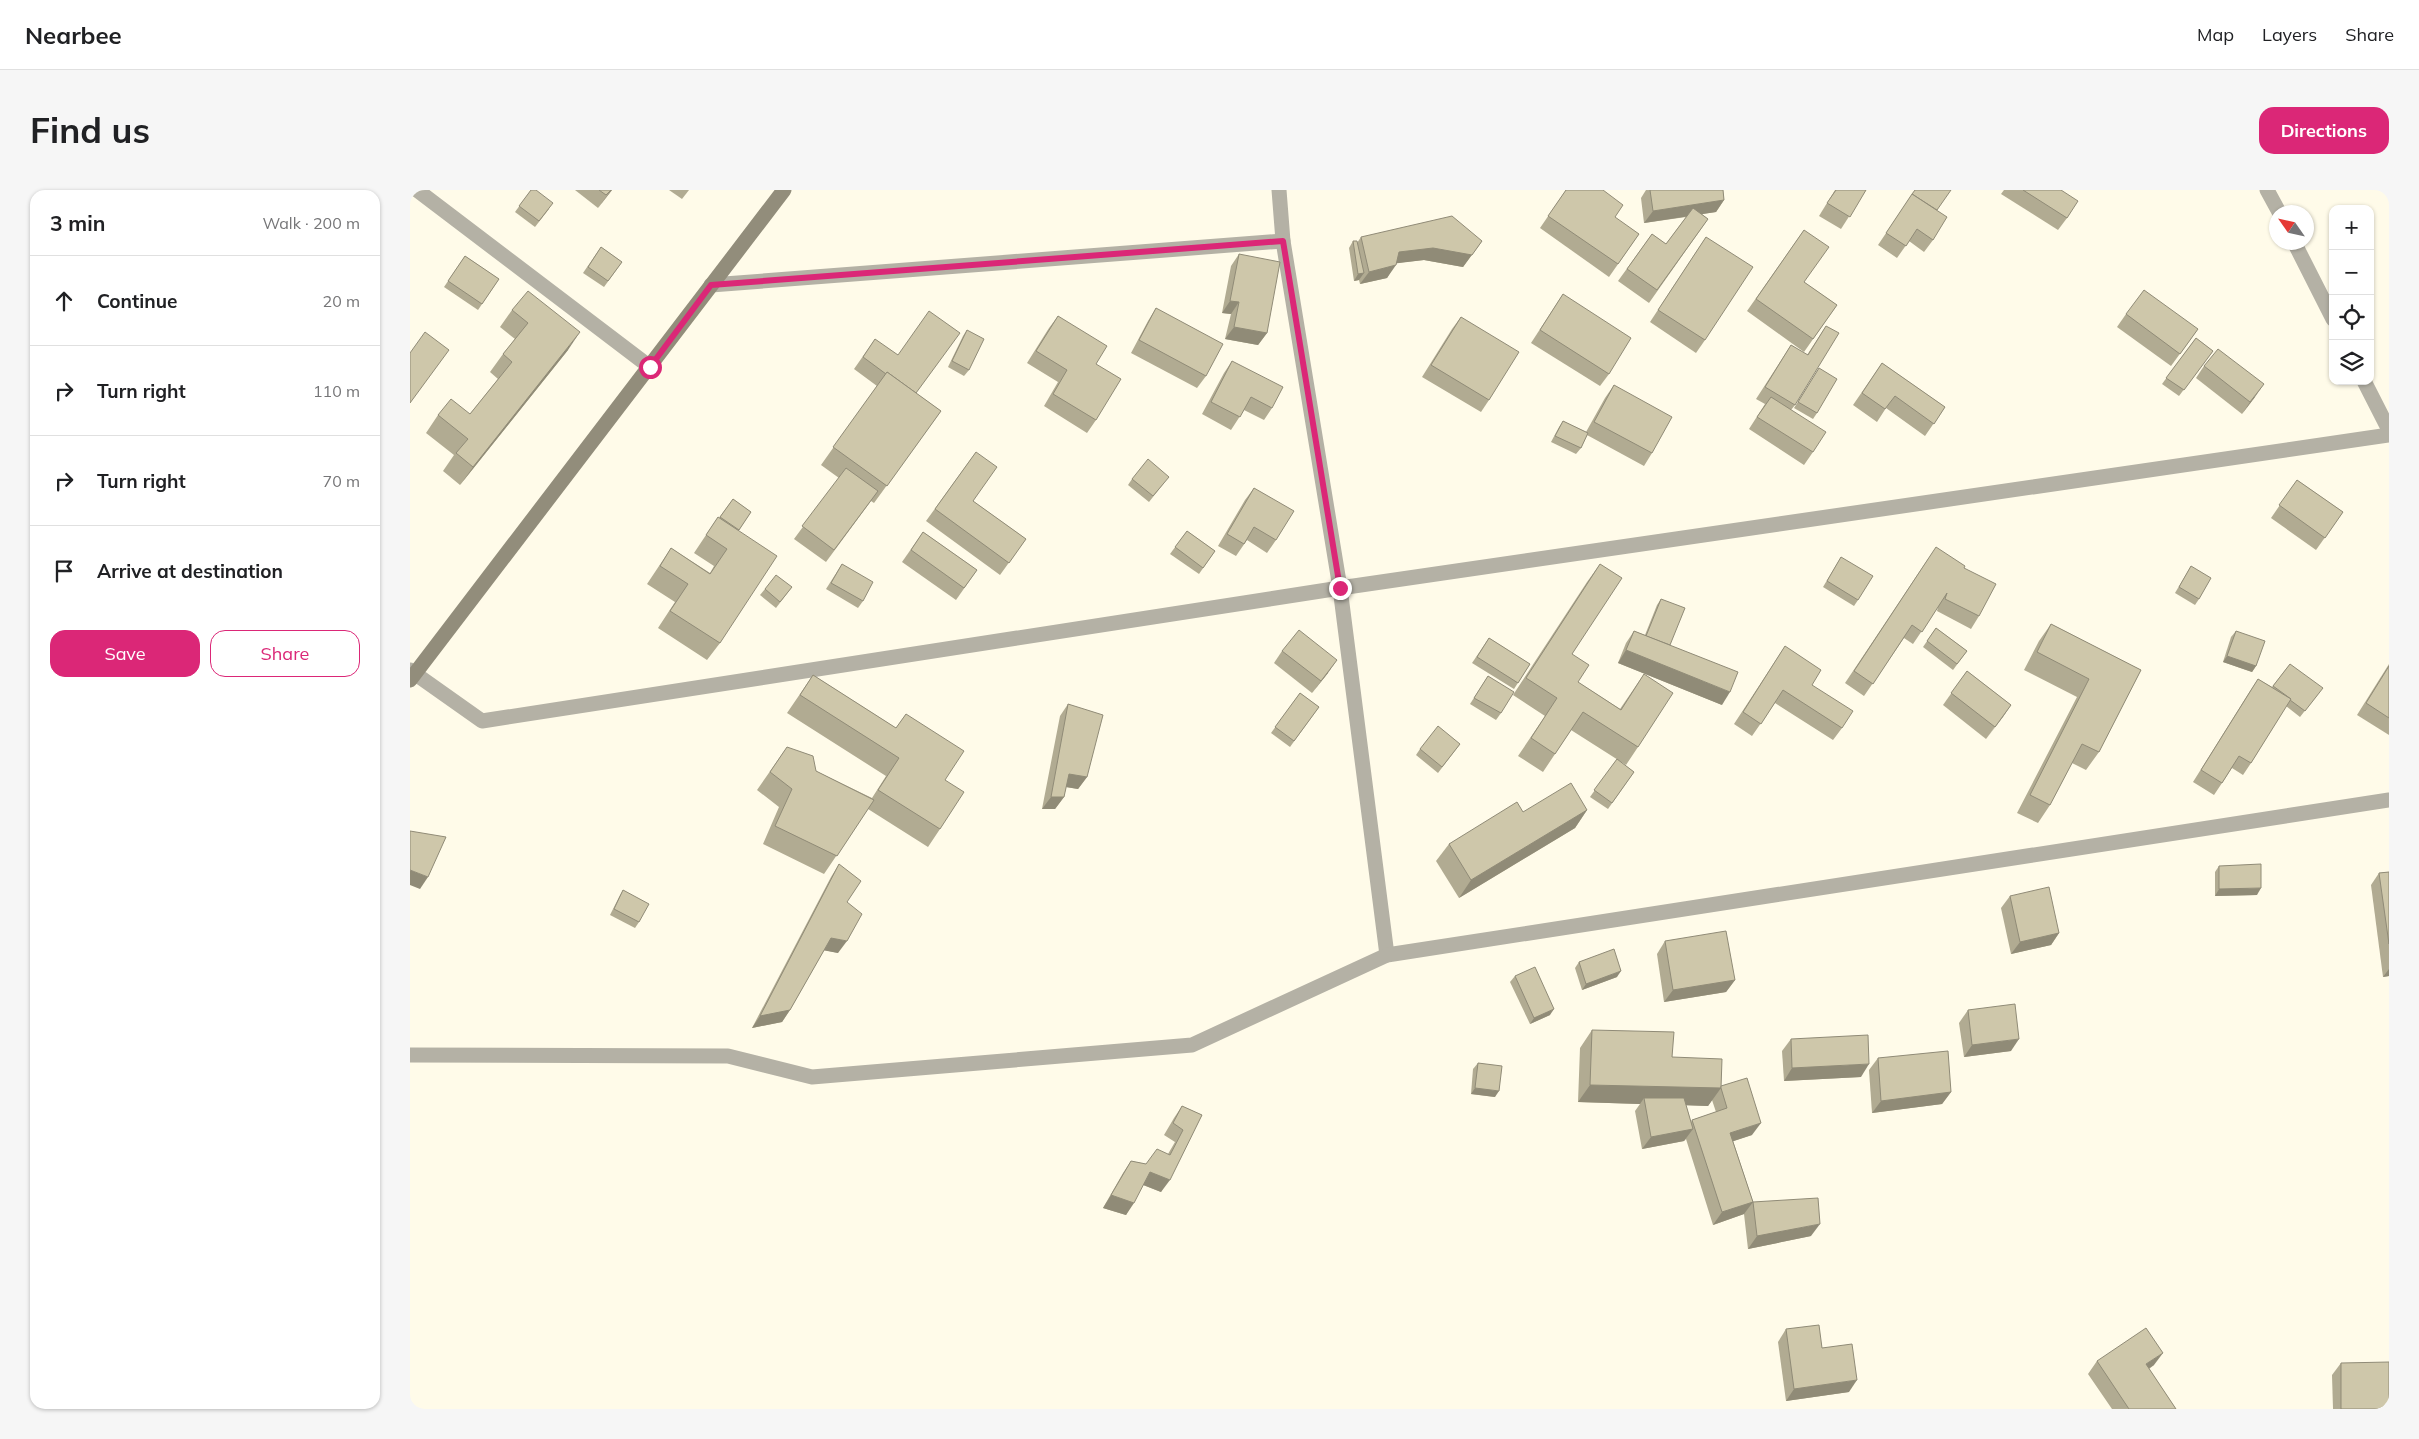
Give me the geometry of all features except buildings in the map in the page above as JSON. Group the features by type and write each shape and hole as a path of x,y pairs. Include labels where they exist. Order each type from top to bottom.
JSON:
{"street":[{"path":"418,190 650,367"},
{"path":"784,190 412,675 482,722 1340,588 2389,435"},
{"path":"1279,190 1283,241 1340,588 1387,956"},
{"path":"2267,190 2275,205"},
{"path":"711,285 1283,241"},
{"path":"2298,250 2329,311"},
{"path":"2366,385 2389,430"},
{"path":"410,1055 728,1056 812,1076 1192,1045 1387,956 2389,800"}],"route":[{"path":"650,367 711,285 1283,241 1340,588"}]}
